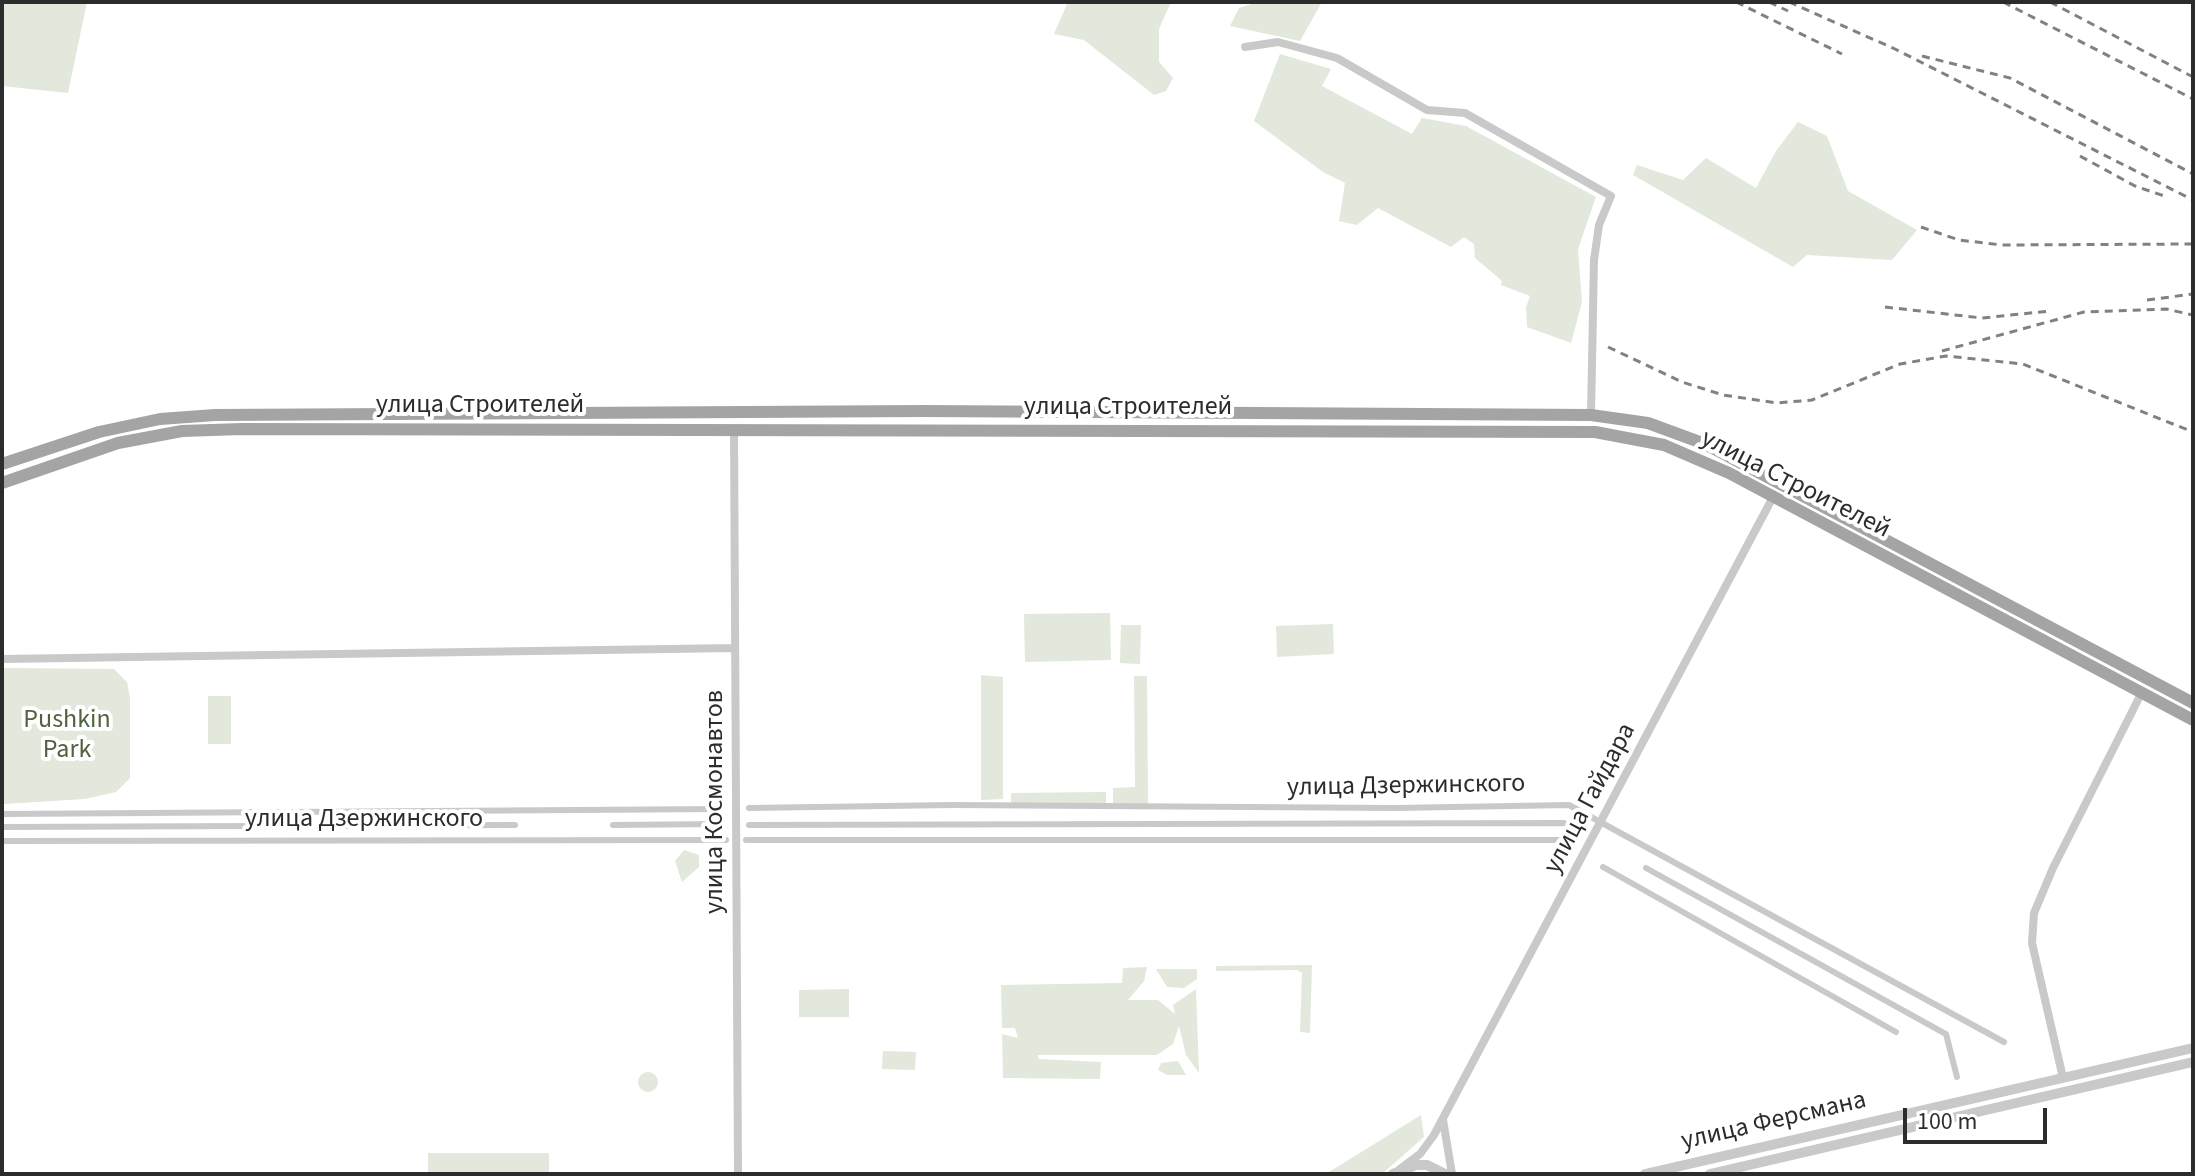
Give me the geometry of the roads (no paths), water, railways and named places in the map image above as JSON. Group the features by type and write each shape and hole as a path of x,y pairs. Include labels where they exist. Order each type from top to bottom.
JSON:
{"main road":[{"name":"улица Строителей","path":"2,464 99,432 182,417 734,412 1591,415 1677,432 1782,482 2193,703"},
{"path":"734,412 734,429"},
{"path":"515,413 516,428"},
{"path":"1149,431 1150,414"},
{"path":"1410,432 1411,415"},
{"name":"улица Строителей","path":"2,483 81,453 182,431 516,428 1595,432 1642,439 1686,452 2193,720"},
{"path":"1773,497 1782,482"},
{"path":"1933,582 1940,568"},
{"path":"2142,692 2150,679"}],"street":[{"path":"1245,47 1278,42 1337,58 1427,110 1465,113 1611,196 1599,225 1594,260 1591,415"},
{"name":"улица Космонавтов","path":"734,429 738,1174"},
{"name":"улица Гайдара","path":"1393,1174 1420,1154 1443,1119 1773,497"},
{"path":"2,659 735,648"},
{"path":"2063,1078 2032,943 2034,913 2053,868 2142,692"},
{"name":"улица Дзержинского","path":"749,808 1569,805 2004,1042"},
{"name":"улица Дзержинского","path":"2,814 720,809"},
{"name":"улица Дзержинского","path":"749,825 1564,823 1577,829"},
{"path":"613,825 720,824"},
{"name":"улица Дзержинского","path":"2,827 515,825"},
{"name":"улица Дзержинского","path":"2,841 726,840"},
{"name":"улица Дзержинского","path":"746,840 1571,840"},
{"path":"1603,867 1896,1032"},
{"path":"1646,868 1946,1034 1957,1077"},
{"name":"улица Ферсмана","path":"1645,1174 2193,1048"},
{"path":"2165,1054 2168,1068"},
{"name":"улица Ферсмана","path":"1707,1174 2193,1062"},
{"path":"1443,1119 1452,1174"},
{"path":"1702,1161 1707,1174"},
{"path":"1393,1174 1416,1165 1427,1165 1445,1174"}],"railway":[{"path":"1736,2 1842,54"},
{"path":"1769,2 1788,11"},
{"path":"1789,2 1895,49 2193,200"},
{"path":"2003,2 2193,99"},
{"path":"2050,2 2193,77"},
{"path":"1922,56 2010,78 2193,174"},
{"path":"2080,156 2135,186 2167,197"},
{"path":"1921,227 1959,240 2002,245 2193,244"},
{"path":"2147,300 2193,294"},
{"path":"1885,307 1982,318 2050,311"},
{"path":"1942,351 2084,312 2166,309 2193,315"},
{"path":"1608,347 1682,382 1723,395 1777,403 1812,400 1900,364 1946,356 2023,364 2193,432"}],"park label":[{"name":"Pushkin Park","path":"67,736"}]}
